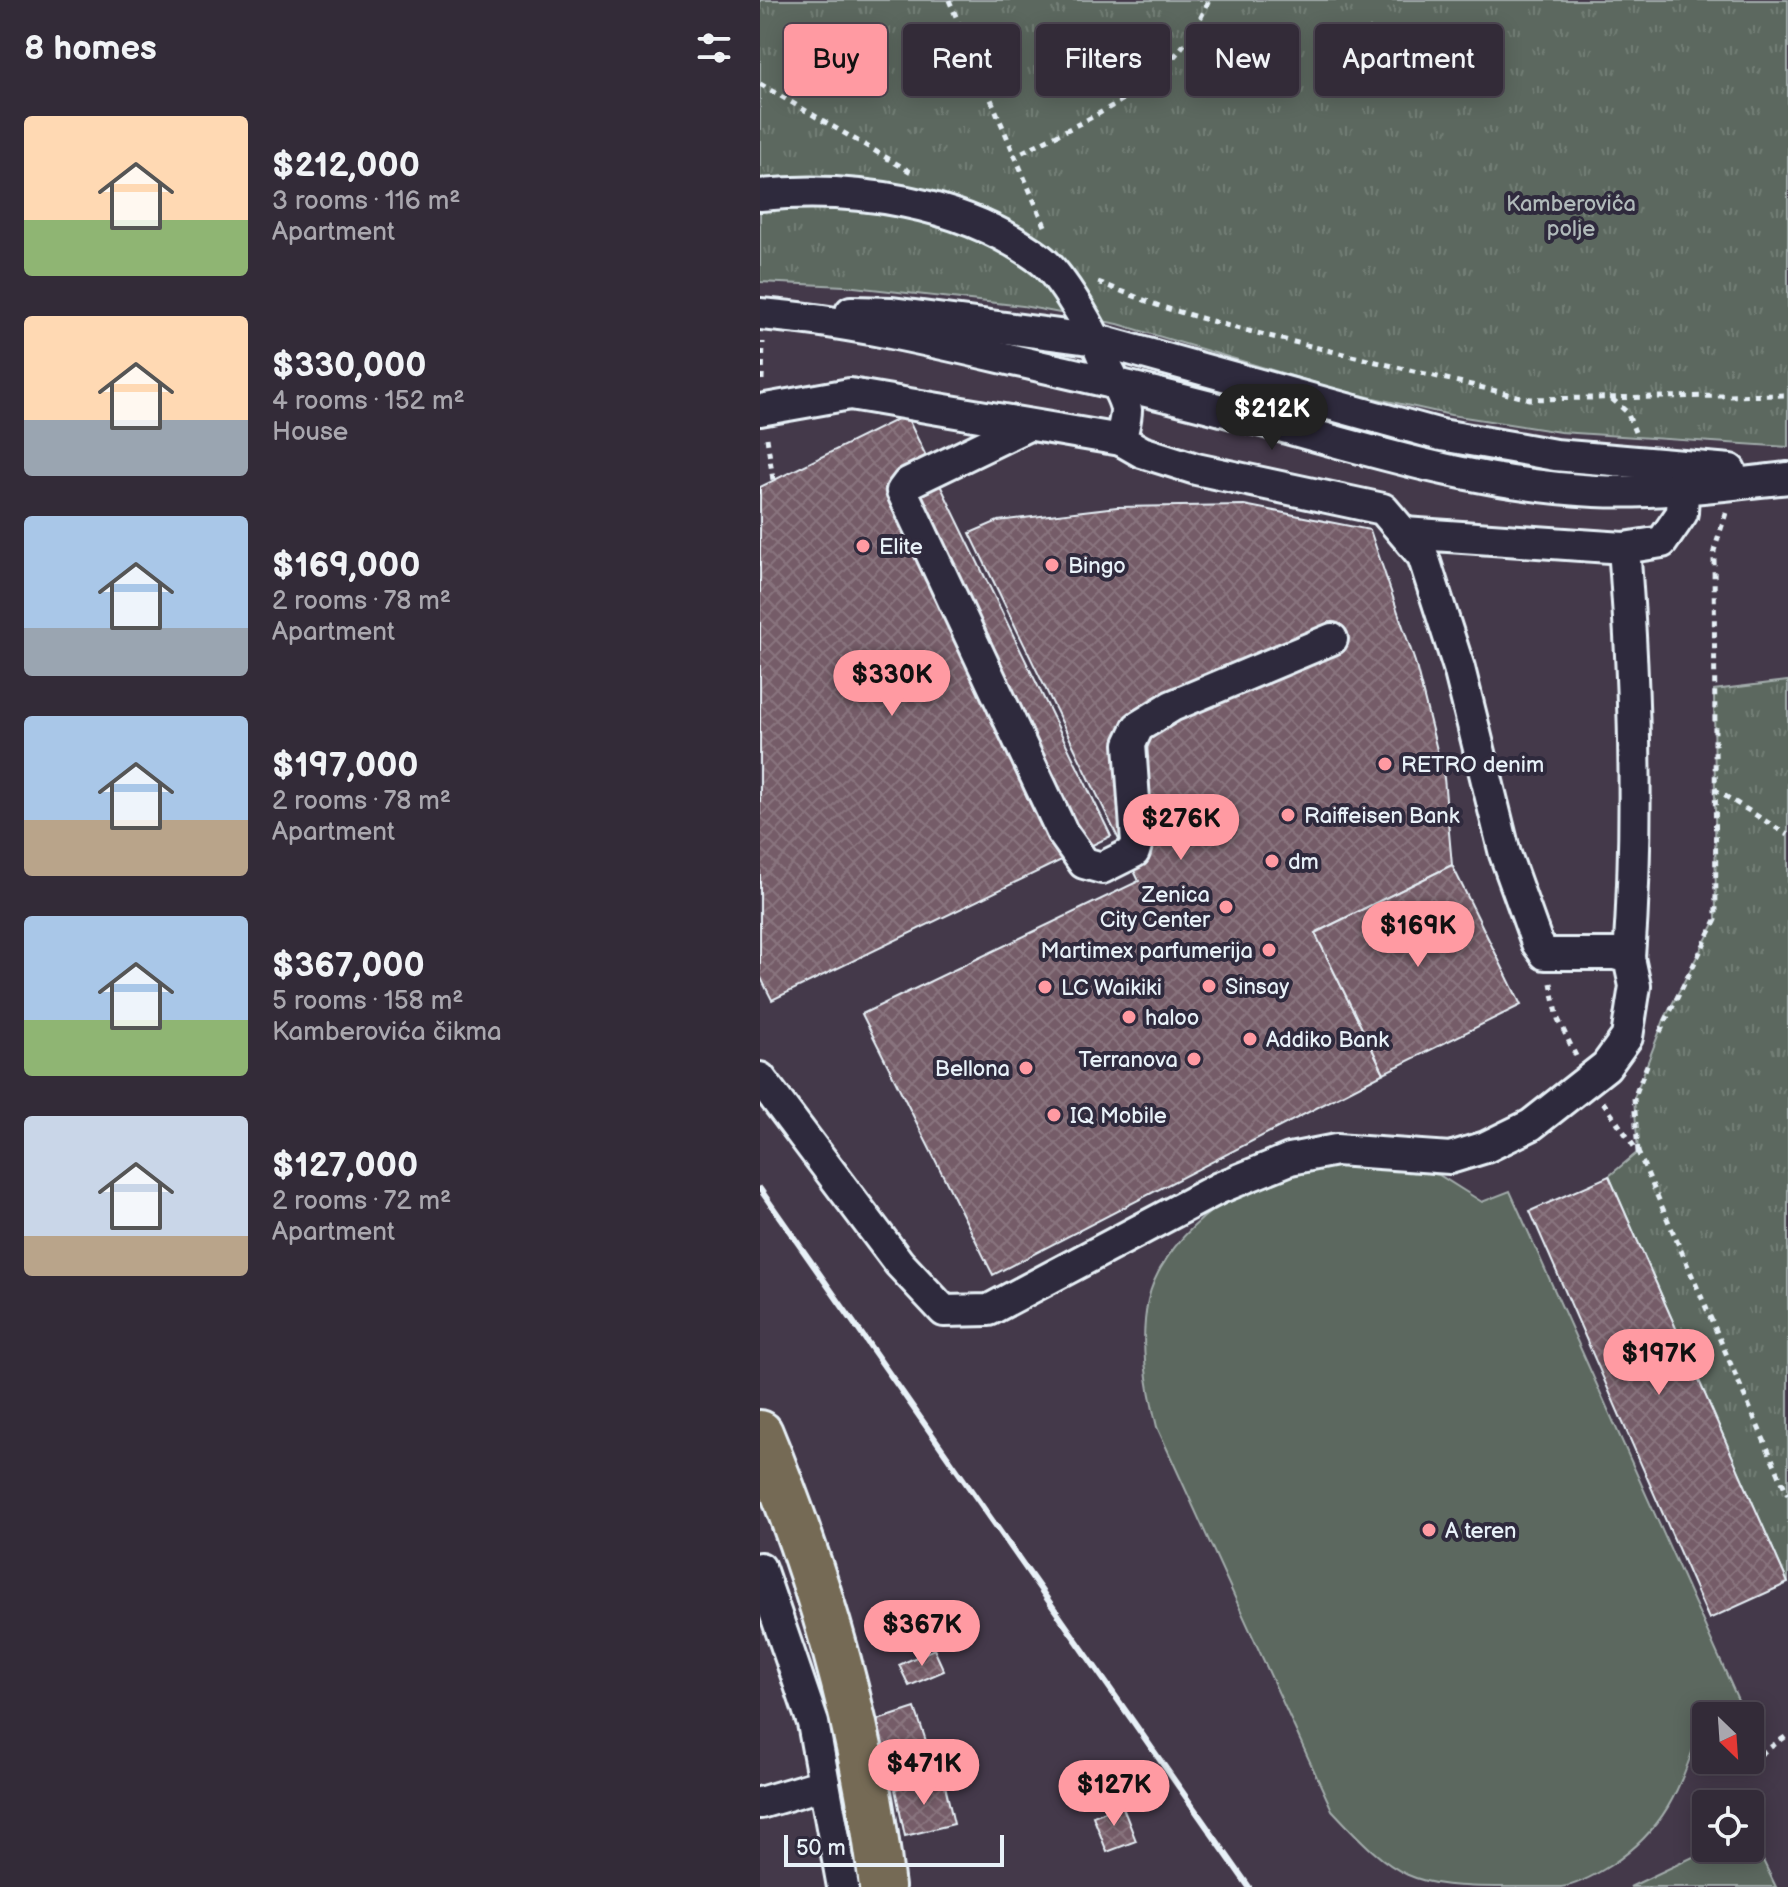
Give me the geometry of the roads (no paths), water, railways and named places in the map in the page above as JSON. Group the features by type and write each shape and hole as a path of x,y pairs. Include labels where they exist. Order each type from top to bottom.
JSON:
{"highway":[{"path":"760,1433 793,1514 818,1589 856,1737 882,1887"}],"street":[{"path":"760,195 854,195 938,209 1041,259 1097,340 1112,382 1126,408 1121,440"},
{"path":"760,313 892,313 1097,340 1441,435 1684,478"},
{"path":"760,313 824,319 942,342 1244,416 1391,459 1471,475 1595,491 1684,478 1788,476"},
{"path":"760,410 850,394 1121,440 1142,452 1196,469 1383,509 1423,556 1459,668 1505,854 1525,914 1545,954 1615,954 1629,958"},
{"path":"1028,425 908,483 902,491 1062,832 1084,863 1102,868 1134,852 1137,842 1130,744 1138,727 1172,706 1332,639"},
{"path":"1404,533 1624,548 1662,542 1682,513 1684,478"},
{"path":"760,1078 899,1263 944,1311 989,1310 1219,1188 1290,1159 1336,1150 1450,1158 1486,1147 1531,1125 1606,1066 1627,1037 1635,986 1629,958 1634,888 1633,670 1624,548"},
{"path":"760,1568 767,1619 813,1723 843,1887"},
{"path":"760,1803 824,1784"}],"railway":[{"path":"760,1189 1249,1887"}],"place":[{"name":"Elite","path":"863,546"},
{"name":"Bingo","path":"1052,565"},
{"name":"RETRO denim","path":"1385,764"},
{"name":"Raiffeisen Bank","path":"1288,815"},
{"name":"dm","path":"1272,861"},
{"name":"Zenica City Center","path":"1226,907"},
{"name":"Martimex parfumerija","path":"1269,950"},
{"name":"Sinsay","path":"1209,986"},
{"name":"LC Waikiki","path":"1045,987"},
{"name":"haloo","path":"1129,1017"},
{"name":"Addiko Bank","path":"1250,1039"},
{"name":"Terranova","path":"1194,1059"},
{"name":"Bellona","path":"1026,1068"},
{"name":"IQ Mobile","path":"1054,1115"},
{"name":"A teren","path":"1429,1530"}],"park label":[{"name":"Kamberovića polje","path":"1571,216"}]}
